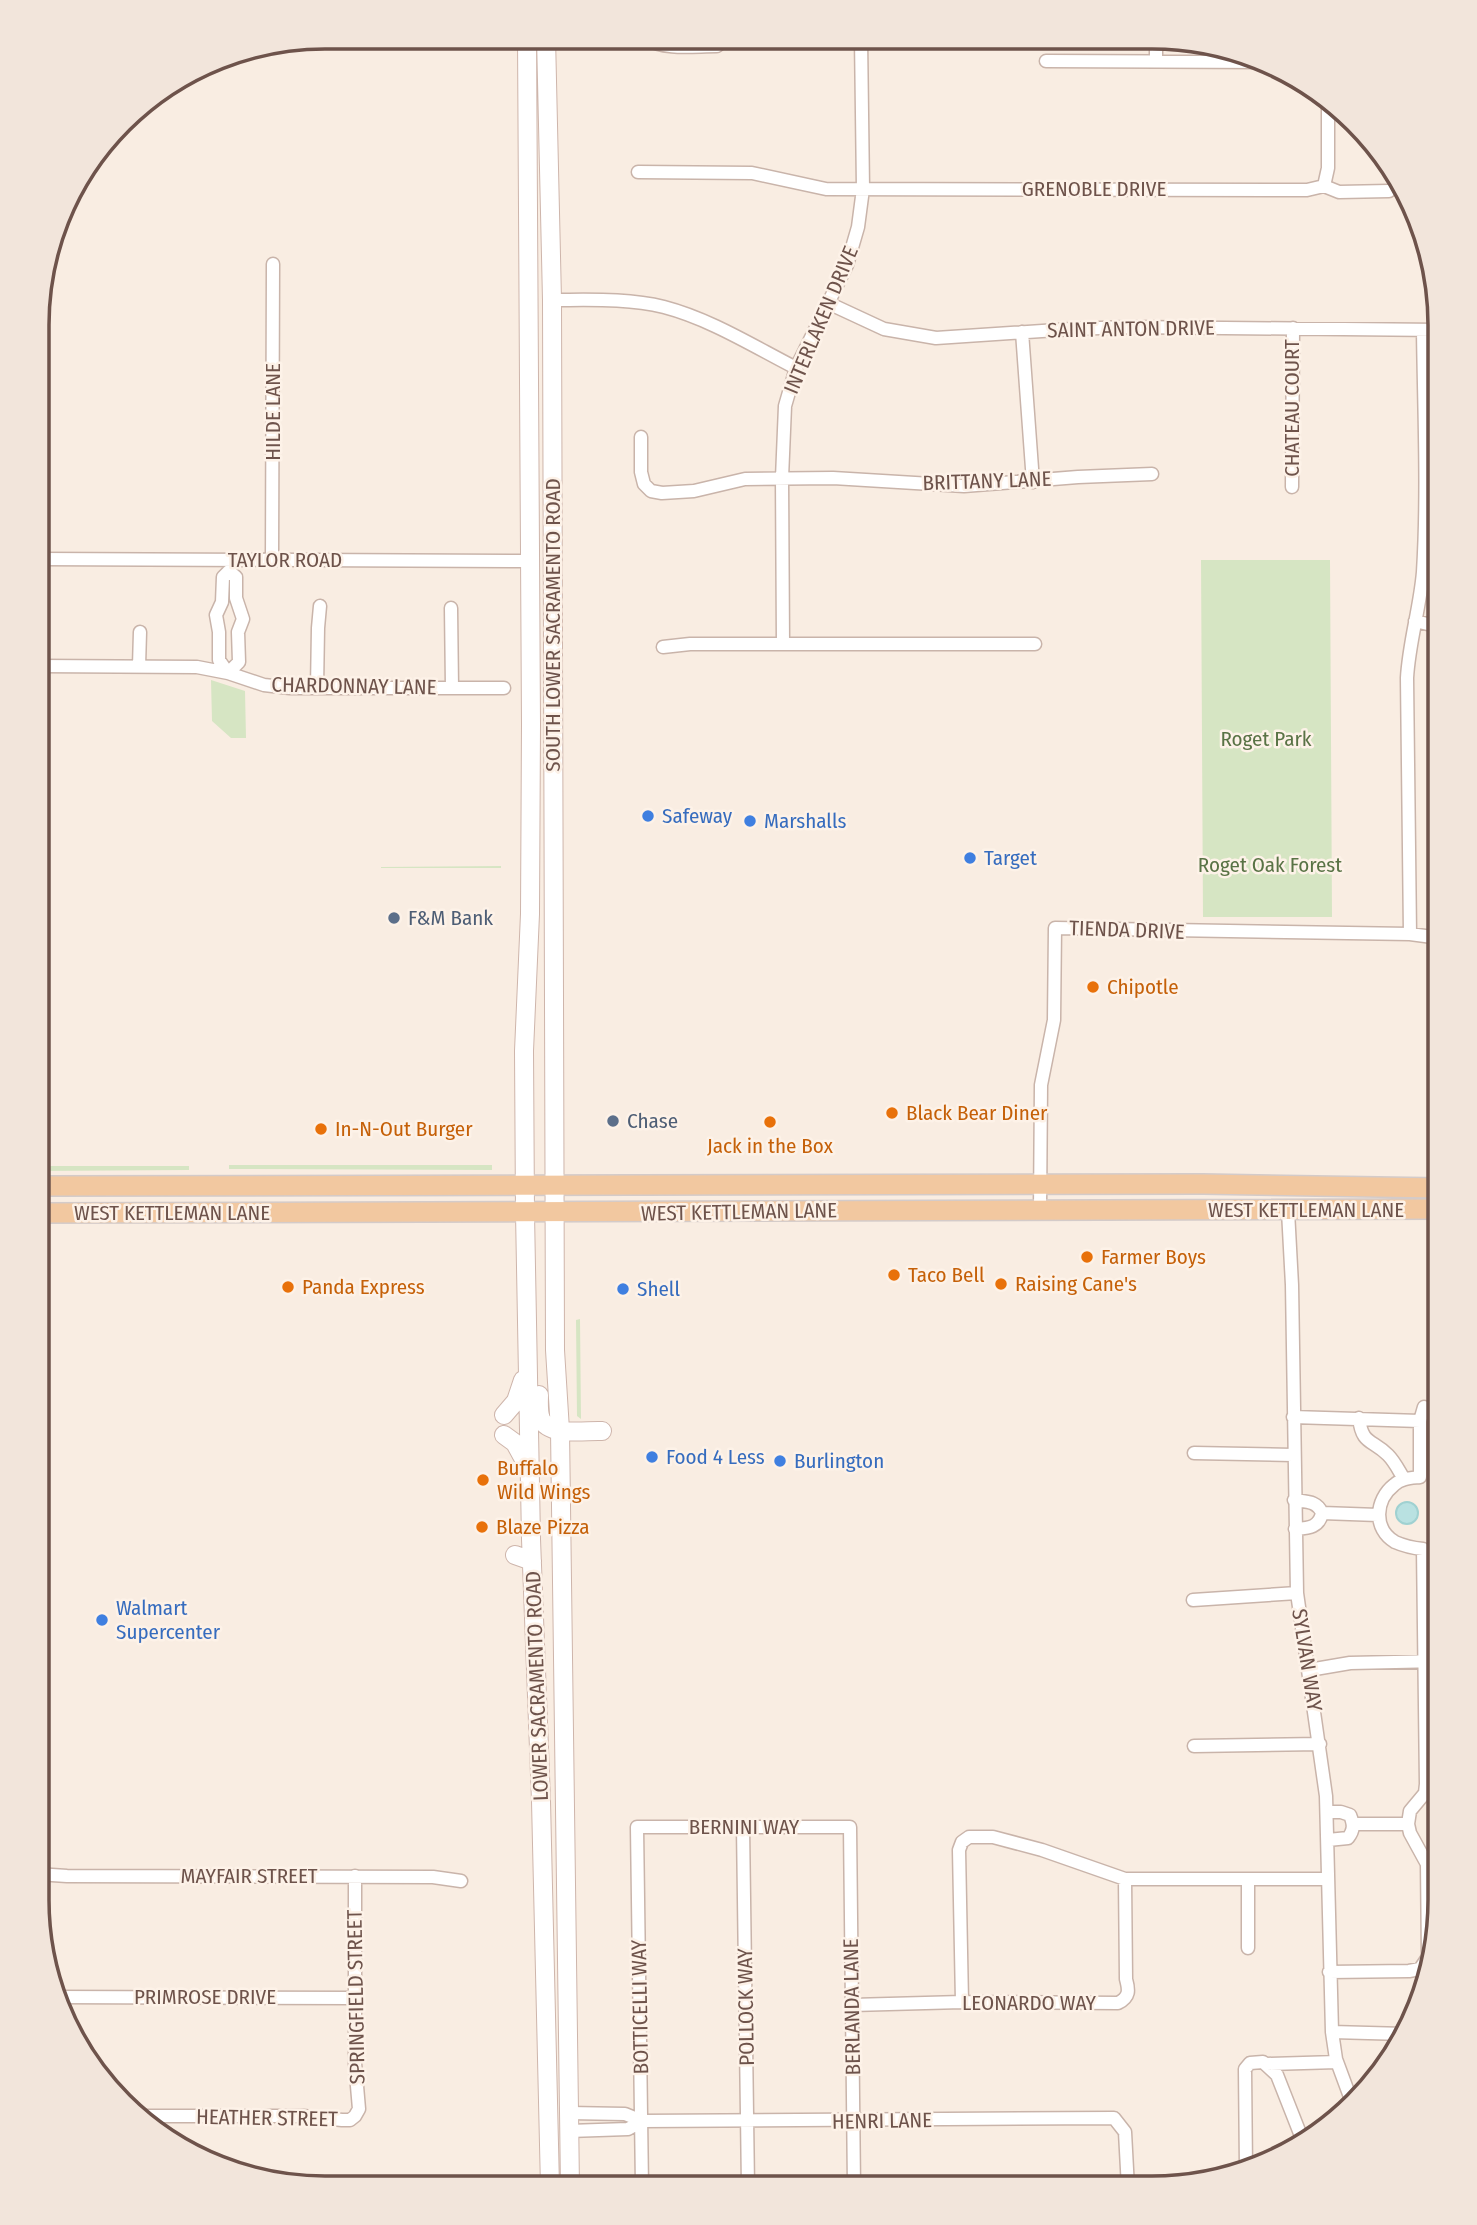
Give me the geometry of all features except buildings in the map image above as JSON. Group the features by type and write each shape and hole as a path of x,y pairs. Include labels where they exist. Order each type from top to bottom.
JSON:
{"main road":[{"name":"SOUTH LOWER SACRAMENTO ROAD","path":"525,1185 524,1051 530,874 531,561 527,49"},
{"name":"SOUTH LOWER SACRAMENTO ROAD","path":"546,49 552,300 554,1213"},
{"path":"531,561 539,562 543,568 544,600 554,615"},
{"name":"WEST KETTLEMAN LANE","path":"49,1186 1203,1184 1428,1188"},
{"name":"LOWER SACRAMENTO ROAD","path":"525,1185 530,1484 521,1561 541,1801 550,2176"},
{"name":"WEST KETTLEMAN LANE","path":"49,1213 1428,1209"},
{"name":"LOWER SACRAMENTO ROAD","path":"554,1213 570,2176"},
{"path":"527,1348 536,1367 541,1420 547,1427 559,1430 602,1431"},
{"path":"504,1415 516,1401 522,1384 527,1348"},
{"path":"504,1435 515,1443 526,1463 530,1484"}],"street":[{"name":"INTERLAKEN DRIVE","path":"783,644 782,478 785,406 796,368 847,265 855,240 863,189 861,49"},
{"path":"1156,49 1156,61"},
{"path":"1046,61 1234,62"},
{"path":"1324,186 1328,175 1328,112"},
{"name":"GRENOBLE DRIVE","path":"638,172 752,173 817,188 1307,190 1324,186 1339,192 1389,191"},
{"name":"HILDE LANE","path":"272,560 273,264"},
{"path":"552,300 621,301 666,308 699,319 796,368"},
{"name":"SAINT ANTON DRIVE","path":"828,303 884,329 911,335 948,338 1129,327 1428,330"},
{"name":"CHATEAU COURT","path":"1292,487 1293,328"},
{"path":"1410,934 1407,678 1408,654 1420,596 1423,548 1423,330"},
{"path":"1022,332 1033,482"},
{"name":"BRITTANY LANE","path":"641,437 642,478 648,488 656,492 702,490 738,480 782,478 849,479 947,486 1152,474"},
{"name":"TAYLOR ROAD","path":"49,559 229,565 272,560 531,561"},
{"path":"229,565 236,577 236,598 242,624 238,632 239,662 228,673 219,660 216,615 222,602 223,577 229,565"},
{"path":"317,688 320,606"},
{"path":"451,608 452,688"},
{"path":"1415,621 1428,624"},
{"path":"139,666 140,632"},
{"path":"219,632 238,632"},
{"path":"663,647 690,644 1035,644"},
{"name":"CHARDONNAY LANE","path":"49,666 197,667 228,673 272,687 504,688"},
{"name":"TIENDA DRIVE","path":"1040,1209 1041,1085 1054,1020 1055,928 1428,936"},
{"name":"SYLVAN WAY","path":"1288,1211 1292,1285 1297,1593 1320,1744 1327,1812 1332,2032 1337,2062 1349,2093"},
{"path":"1424,1407 1420,1421 1420,1477 1404,1479 1394,1485 1380,1504 1378,1515 1381,1527 1393,1541 1423,1549 1426,1784 1425,1793 1410,1811 1408,1824 1427,1864 1427,1909"},
{"path":"1293,1417 1420,1421"},
{"path":"1359,1418 1360,1432 1366,1440 1388,1455 1404,1479"},
{"path":"1194,1453 1293,1455"},
{"path":"1294,1500 1313,1502 1320,1507 1322,1513 1317,1525 1295,1529"},
{"path":"1322,1513 1378,1515"},
{"path":"1194,1600 1297,1593"},
{"path":"1309,1670 1350,1663 1428,1661"},
{"path":"1194,1746 1320,1744"},
{"path":"1327,1812 1350,1815 1354,1824 1353,1832 1348,1838 1328,1840"},
{"path":"1354,1824 1408,1824"},
{"name":"BERNINI WAY","path":"637,1827 850,1827"},
{"name":"BOTTICELLI WAY","path":"637,1827 642,2176"},
{"name":"POLLOCK WAY","path":"743,1827 748,2176"},
{"name":"BERLANDA LANE","path":"850,1827 854,2176"},
{"path":"962,2002 959,1850 962,1842 969,1837 1013,1840 1125,1879 1328,1879"},
{"name":"MAYFAIR STREET","path":"49,1875 433,1877 461,1881"},
{"name":"SPRINGFIELD STREET","path":"355,1876 355,2063 359,2109 355,2116"},
{"name":"LEONARDO WAY","path":"852,2005 1086,2001 1118,2003 1125,1999 1129,1991 1126,1979 1125,1879"},
{"path":"1248,1879 1248,1948"},
{"path":"1329,1972 1420,1969"},
{"name":"PRIMROSE DRIVE","path":"67,1997 355,1998"},
{"path":"1332,2032 1393,2034"},
{"path":"1246,2159 1245,2070 1250,2063 1337,2062"},
{"path":"1268,2064 1277,2075 1300,2133"},
{"name":"HEATHER STREET","path":"153,2116 303,2116 342,2120 350,2120 355,2116"},
{"name":"HENRI LANE","path":"569,2122 628,2129 642,2121 853,2122 1104,2117 1114,2118 1125,2132 1127,2176"}],"green space":[{"name":"Roget Park","path":"1201,560 1330,560 1332,917 1203,917"},
{"path":"211,680 245,691 246,738 231,738 212,721"},
{"path":"381,867 501,868 381,868"},
{"path":"229,1165 492,1165 492,1170 229,1169"},
{"path":"49,1166 189,1166 189,1170 49,1171"},
{"path":"580,1319 581,1419 577,1416 576,1320"}],"water":[{"path":"1407,1502 1415,1505 1418,1513 1415,1521 1407,1524 1399,1521 1396,1513 1399,1505"}],"place":[{"name":"Safeway","path":"648,816"},
{"name":"Marshalls","path":"750,821"},
{"name":"Target","path":"970,858"},
{"name":"F&M Bank","path":"394,918"},
{"name":"Chipotle","path":"1093,987"},
{"name":"Black Bear Diner","path":"892,1113"},
{"name":"Chase","path":"613,1121"},
{"name":"Jack in the Box","path":"770,1122"},
{"name":"In-N-Out Burger","path":"321,1129"},
{"name":"Farmer Boys","path":"1087,1257"},
{"name":"Taco Bell","path":"894,1275"},
{"name":"Raising Cane's","path":"1001,1284"},
{"name":"Panda Express","path":"288,1287"},
{"name":"Shell","path":"623,1289"},
{"name":"Food 4 Less","path":"652,1457"},
{"name":"Burlington","path":"780,1461"},
{"name":"Buffalo Wild Wings","path":"483,1480"},
{"name":"Blaze Pizza","path":"482,1527"},
{"name":"Walmart Supercenter","path":"102,1620"}],"park label":[{"name":"Roget Oak Forest","path":"1270,865"}]}
